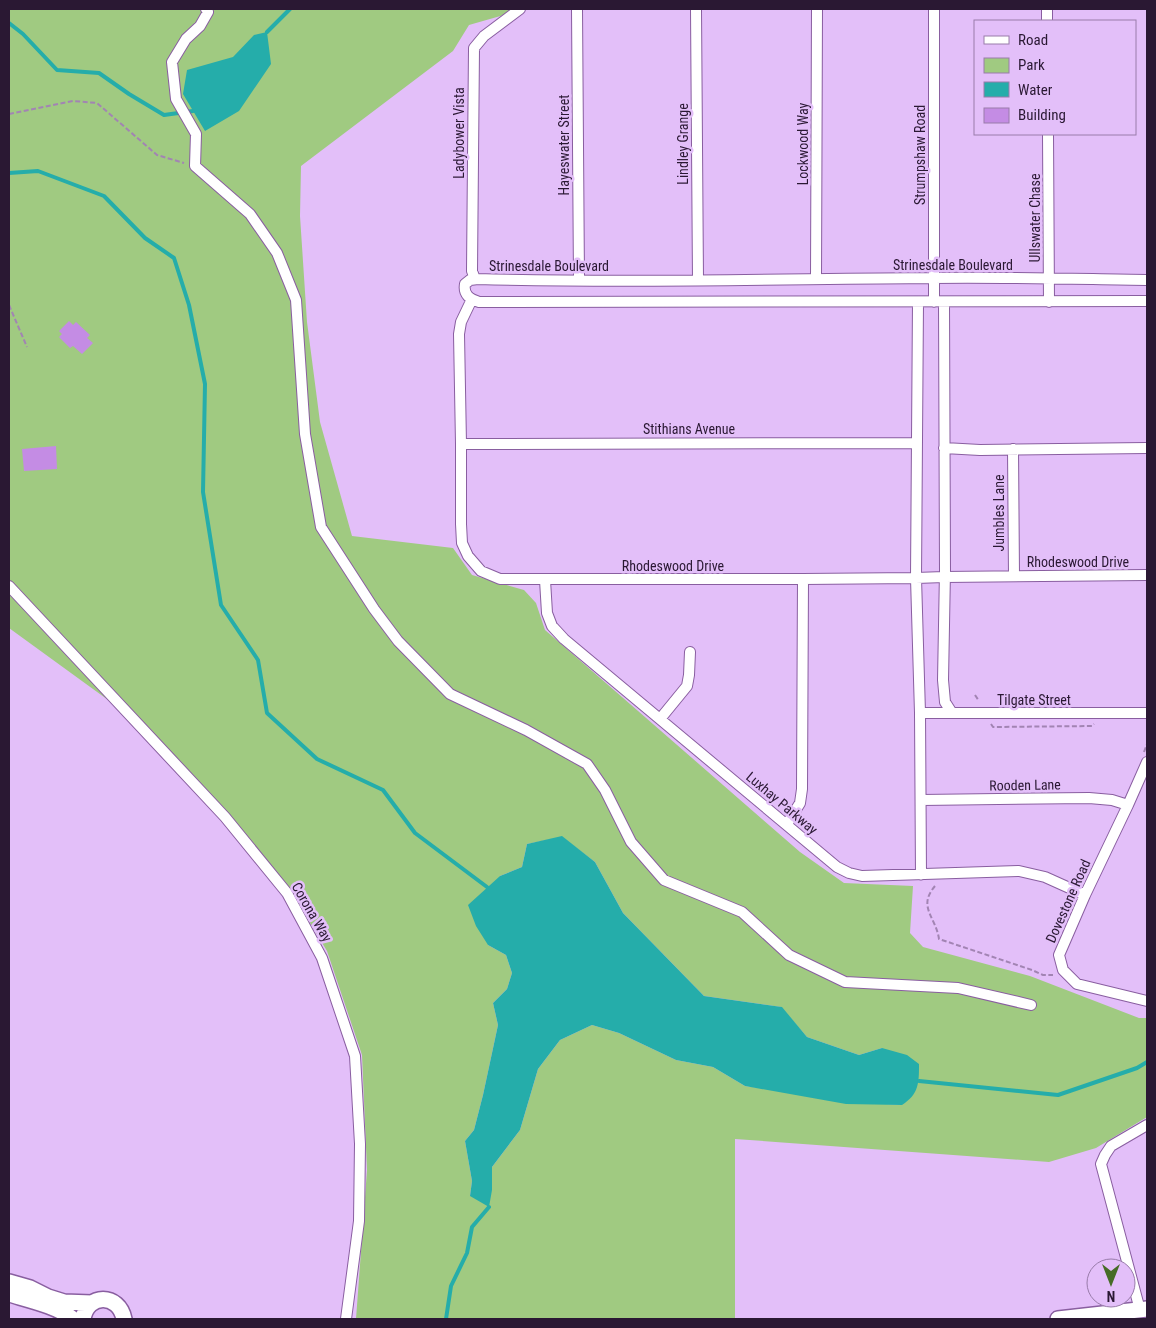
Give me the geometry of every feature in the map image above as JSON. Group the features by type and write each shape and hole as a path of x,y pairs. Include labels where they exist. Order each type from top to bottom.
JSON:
{"main road":[{"path":"9,1282 30,1288 64,1302 92,1303 107,1300 117,1305 127,1317"},
{"path":"9,1294 41,1304 73,1319"},
{"path":"83,1319 84,1312 92,1303"},
{"path":"1058,1319 1143,1310"}],"street":[{"path":"206,9 208,12 200,26 186,39 172,62 176,99 196,134 195,166 250,214 277,253 296,300 305,434 321,527 398,641 450,694 526,730 587,764 605,790 631,842 664,880 742,912 789,955 845,982 958,988 1031,1005"},
{"name":"Ladybower Vista","path":"475,280 472,272 474,48 484,36 520,9"},
{"name":"Hayeswater Street","path":"577,9 579,280"},
{"name":"Lindley Grange","path":"696,9 698,280"},
{"name":"Lockwood Way","path":"816,280 817,9"},
{"name":"Strumpshaw Road","path":"934,9 934,278 939,302 944,448 943,680 945,702 952,713"},
{"name":"Ullswater Chase","path":"1048,135 1049,302"},
{"name":"Strinesdale Boulevard","path":"472,299 466,295 464,290 465,284 470,280 934,278 1147,280"},
{"path":"472,299 479,302 1147,301"},
{"name":"Rhodeswood Drive","path":"472,299 459,334 462,543 468,556 481,571 500,579 803,579 1147,575"},
{"path":"918,302 916,578 922,875"},
{"name":"Stithians Avenue","path":"462,444 916,442"},
{"path":"944,448 980,450 1147,448"},
{"name":"Jumbles Lane","path":"1013,449 1014,576"},
{"path":"787,824 800,803 802,789 803,579"},
{"name":"Luxhay Parkway","path":"545,580 547,613 552,626 564,639 837,867 849,873 862,876 1019,872 1045,877 1085,895"},
{"name":"Corona Way","path":"9,586 225,817 287,893 322,958 355,1056 360,1144 359,1221 346,1319"},
{"path":"660,719 687,686 690,675 690,652"},
{"name":"Tilgate Street","path":"920,713 1147,714"},
{"name":"Dovestone Road","path":"1147,762 1059,955 1063,970 1076,984 1147,1000"},
{"name":"Rooden Lane","path":"921,800 1089,798 1112,800 1128,805"},
{"path":"1143,1310 1101,1164 1111,1146 1147,1125"}],"path":[{"path":"9,114 73,101 97,103 157,156 195,166"},
{"path":"9,305 26,348"},
{"path":"941,883 934,886 929,892 927,900 929,914 938,928 940,939 1042,975 1057,975"}],"green space":[{"path":"9,9 525,9 469,25 453,51 301,166 300,216 307,322 320,422 352,536 453,548 472,575 524,590 536,603 545,630 800,852 844,883 913,886 910,933 923,947 1030,976 1139,1018 1147,1018 1147,1117 1096,1148 1049,1162 735,1139 735,1319 356,1319 367,1170 362,1055 327,951 286,883 130,712 115,705 9,628","holes":["562,837 595,862 623,913 704,996 781,1007 807,1037 859,1055 882,1048 902,1105 745,1086 713,1067 676,1060 619,1033 592,1025 560,1040 538,1069 520,1130 492,1167 492,1190 470,1196 472,1181 465,1141 474,1130 498,1025 493,1003 507,989 512,973 506,955 488,945 500,876 522,867 527,844"]}],"water":[{"path":"267,32 271,64 239,111 205,131 183,94 187,70 233,57 254,35"},
{"path":"562,836 595,862 623,913 704,996 782,1007 807,1037 859,1055 882,1048 907,1055 919,1064 917,1088 912,1097 902,1105 846,1104 745,1086 713,1067 676,1060 619,1033 592,1025 560,1040 538,1069 520,1130 492,1167 492,1190 489,1207 470,1196 472,1181 465,1141 474,1130 498,1025 493,1003 507,989 512,973 506,955 488,945 476,926 468,905 500,876 522,867 527,844"}],"building":[{"path":"69,321 73,325 76,322 90,335 87,338 93,343 82,354 73,346 70,348 59,337 62,334 59,331"},
{"path":"56,446 57,469 24,471 22,449"}],"waterway":[{"path":"267,32 290,9"},
{"path":"9,23 23,34 57,70 99,73 164,115 193,111"},
{"path":"9,173 38,171 104,196 145,238 174,258 189,305 205,384 203,492 221,605 258,660 267,713 317,759 383,790 415,833 487,887"},
{"path":"919,1081 1058,1095 1137,1068 1147,1062"},
{"path":"446,1319 451,1286 467,1253 472,1227 489,1207"}]}
